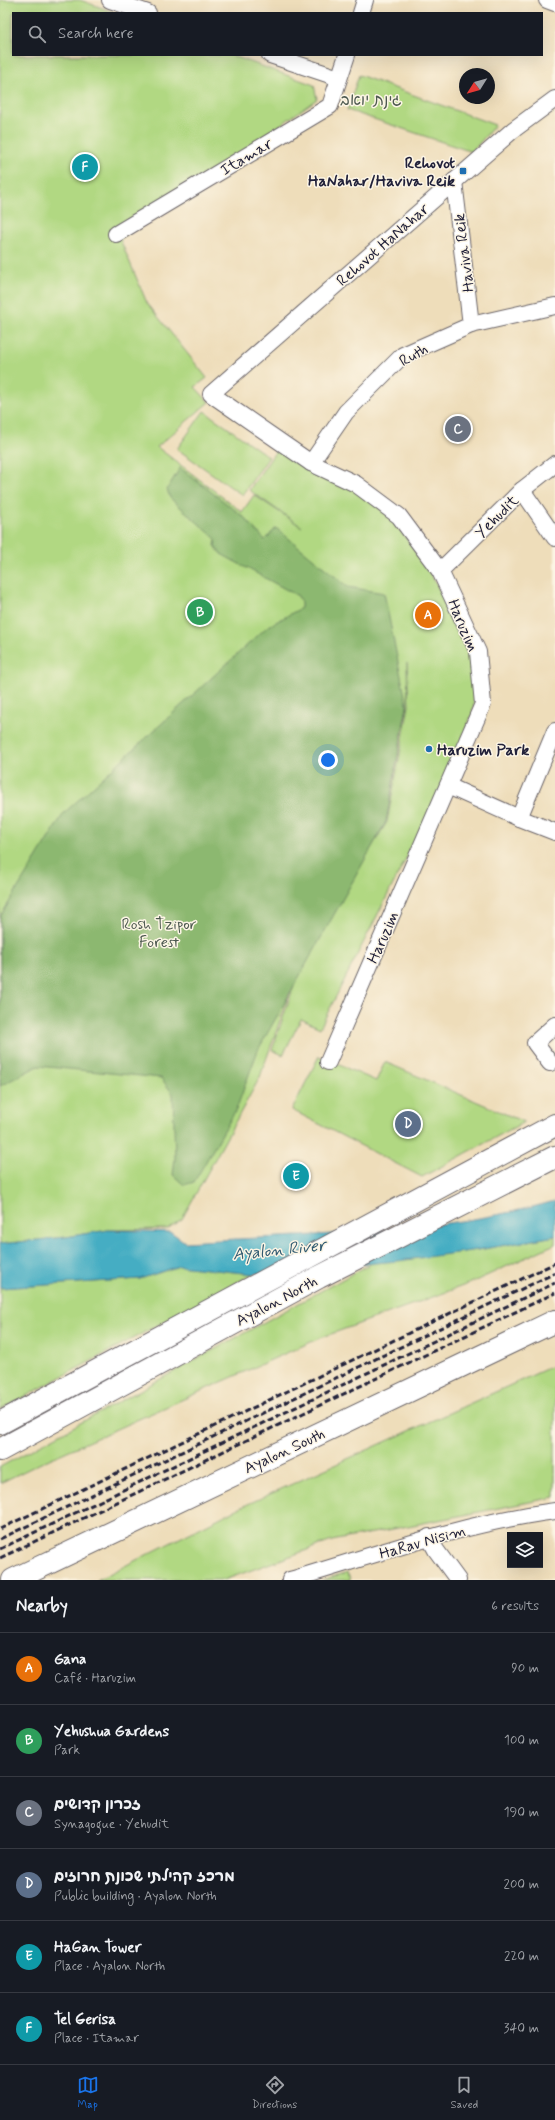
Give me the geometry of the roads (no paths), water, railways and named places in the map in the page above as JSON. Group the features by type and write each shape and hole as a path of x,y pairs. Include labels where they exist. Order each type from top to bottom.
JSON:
{"highway":[{"path":"0,1423 555,1125"},
{"name":"Ayalon North","path":"0,1450 319,1277 555,1157"},
{"name":"Ayalon South","path":"13,1580 555,1322"},
{"path":"0,1439 147,1370"}],"street":[{"path":"110,0 145,12"},
{"path":"361,12 365,0"},
{"path":"547,0 555,3"},
{"path":"273,56 339,78"},
{"name":"Itamar","path":"116,234 330,106 347,56"},
{"name":"Rehovot HaNahar","path":"211,394 513,130 555,99"},
{"name":"Haviva Reik","path":"454,181 471,325"},
{"name":"Ruth","path":"311,463 346,412 403,355 471,325 555,306"},
{"name":"Haruzim","path":"211,394 311,463 356,484 398,516 440,571 478,652 483,704 328,1062"},
{"name":"Yehudit","path":"440,571 522,490 555,464"},
{"path":"522,490 555,538"},
{"path":"519,818 555,731"},
{"path":"448,786 519,818 555,832"},
{"path":"550,1063 535,1043 555,1025"},
{"name":"HaRav Nisim","path":"290,1580 429,1537 528,1514 555,1511"},
{"path":"429,1537 436,1550 458,1580"}],"water":[{"name":"Ayalon River","path":"555,1201 555,1236 478,1250 398,1261 253,1274 179,1266 140,1279 0,1288 0,1244 66,1237 108,1230 171,1232 185,1242 371,1231 464,1221"}],"railway":[{"path":"0,1529 555,1263"},
{"path":"0,1539 555,1273"},
{"path":"0,1549 555,1283"},
{"path":"0,1558 555,1293"}],"place":[{"name":"Tel Gerisa","path":"85,167"},
{"name":"Rehovot HaNahar/Haviva Reik","path":"463,171"},
{"name":"זכרון קדושים","path":"458,429"},
{"name":"Yehushua Gardens","path":"200,612"},
{"name":"Gana","path":"428,615"},
{"name":"Haruzim Park","path":"429,749"},
{"name":"מרכז קהילתי שכונת חרוזים","path":"408,1124"},
{"name":"HaGan Tower","path":"296,1176"}],"park label":[{"name":"גינת יואב","path":"371,99"},
{"name":"Rosh Tzipor Forest","path":"159,932"}]}
